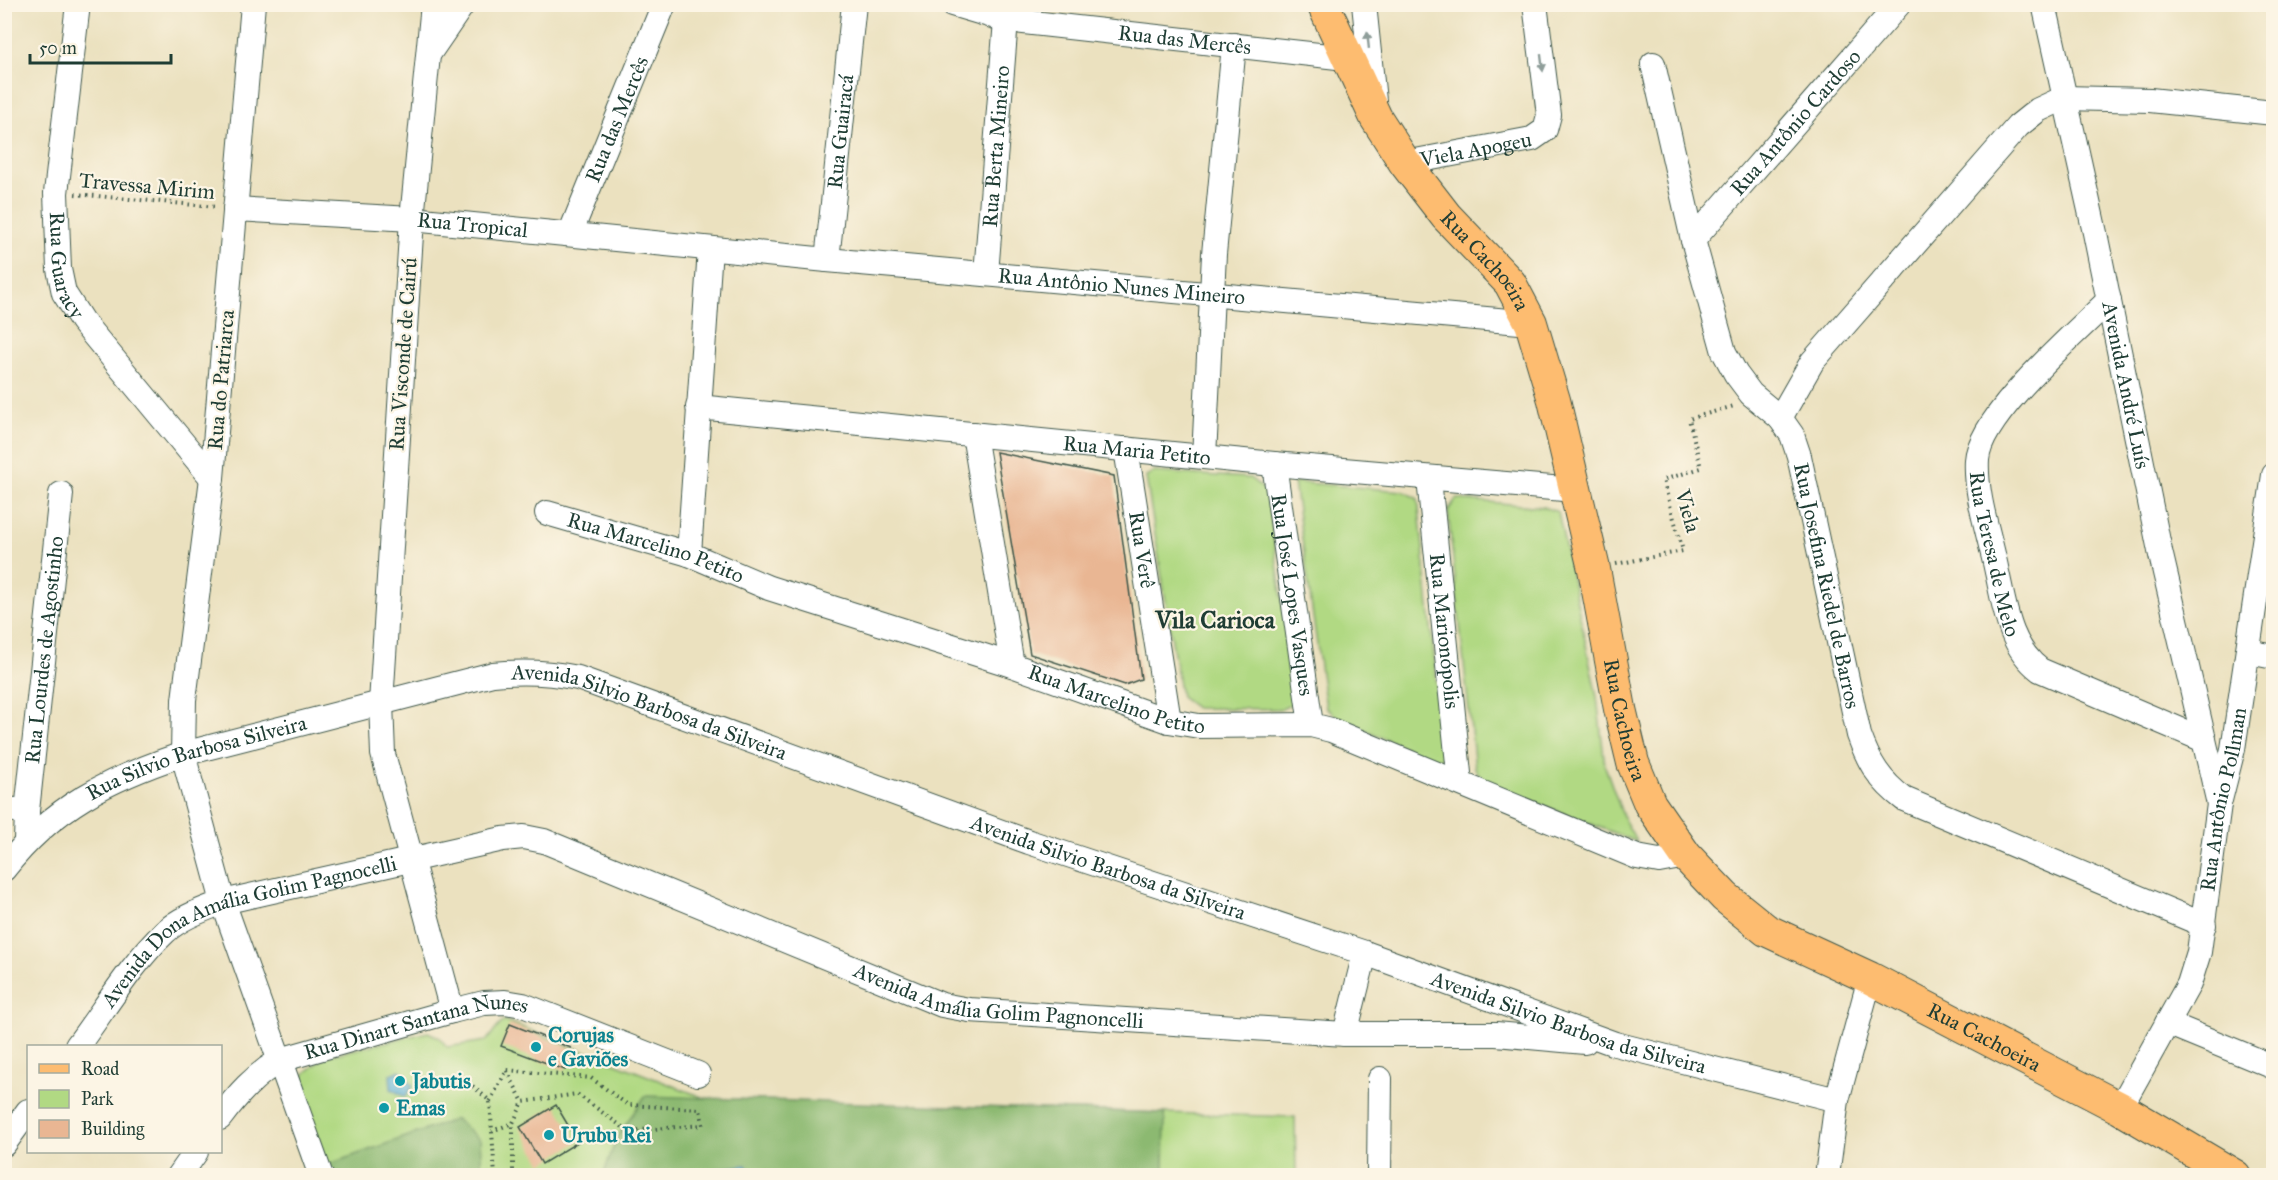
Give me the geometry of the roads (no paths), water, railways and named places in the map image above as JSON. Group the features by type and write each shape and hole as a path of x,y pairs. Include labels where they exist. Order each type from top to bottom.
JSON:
{"main road":[{"name":"Rua Cachoeira","path":"1323,4 1346,58 1376,118 1405,163 1446,216 1510,283 1531,323 1594,568 1620,709 1633,763 1650,804 1686,856 1725,897 1766,930 1870,978 2120,1108 2235,1176"}],"street":[{"name":"Rua Guaracy","path":"78,4 56,193 59,269 64,293 82,321 212,478"},
{"name":"Rua do Patriarca","path":"253,4 212,478 183,700 183,754 223,902 321,1176"},
{"name":"Rua Visconde de Cairú","path":"433,4 412,219 381,703 383,754 452,1011"},
{"path":"428,54 463,4"},
{"name":"Rua das Mercês","path":"570,234 664,4"},
{"name":"Rua Guairacá","path":"827,260 854,4"},
{"name":"Rua das Mercês","path":"952,4 1005,20 1346,58"},
{"path":"1364,4 1376,118"},
{"name":"Viela Apogeu","path":"1405,163 1532,139 1545,130 1549,115 1535,4"},
{"name":"Rua Antônio Cardoso","path":"1693,240 1899,4"},
{"name":"Avenida André Luís","path":"2044,4 2109,300 2160,551 2204,740 2220,771"},
{"name":"Rua Berta Mineiro","path":"986,274 1005,20"},
{"path":"1204,457 1214,294 1214,254 1233,45"},
{"name":"Rua Josefina Riedel de Barros","path":"1653,64 1693,240 1724,352 1736,374 1758,400 1780,418 1791,435 1799,456 1859,735 1870,764 1886,785 1904,799 2204,925"},
{"path":"1780,418 1812,362 2018,126 2038,110 2064,98 2150,100 2274,113"},
{"name":"Rua Tropical","path":"235,208 412,219 710,249"},
{"path":"688,554 710,249"},
{"name":"Rua Antônio Nunes Mineiro","path":"710,249 1531,323"},
{"name":"Rua Teresa de Melo","path":"2109,300 2001,408 1984,433 1977,458 1978,484 2009,626 2028,660 2040,669 2204,740"},
{"name":"Rua Maria Petito","path":"698,407 1274,464 1575,490"},
{"path":"974,434 1012,665"},
{"name":"Rua Verê","path":"1126,448 1169,721"},
{"name":"Rua José Lopes Vasques","path":"1274,464 1311,725"},
{"name":"Rua Antônio Pollman","path":"2120,1108 2189,984 2199,952 2219,804 2220,771 2249,652 2274,475"},
{"name":"Rua Marionópolis","path":"1429,478 1460,783"},
{"name":"Rua Lourdes de Agostinho","path":"26,841 16,810 61,494"},
{"name":"Rua Marcelino Petito","path":"547,513 688,554 769,588 1012,665 1169,721 1199,726 1311,725 1331,730 1636,857 1659,861 1686,856"},
{"path":"2249,652 2274,657"},
{"name":"Avenida Silvio Barbosa da Silveira","path":"381,703 493,675 522,671 578,678 1029,842 1365,953 1615,1044 1837,1100"},
{"name":"Rua Silvio Barbosa Silveira","path":"4,869 26,841 66,808 108,782 183,754 381,703"},
{"name":"Avenida Amália Golim Pagnoncelli","path":"411,860 503,838 524,837 544,841 942,1005 969,1010 1345,1034 1496,1034 1615,1044"},
{"name":"Avenida Dona Amália Golim Pagnocelli","path":"79,1045 165,931 191,914 223,902 411,860"},
{"path":"1345,1034 1365,953"},
{"path":"1834,1172 1837,1100 1870,978"},
{"name":"Rua Dinart Santana Nunes","path":"222,1115 244,1087 259,1073 280,1060 484,1003 523,1005 698,1074"},
{"path":"2167,1023 2274,1067"},
{"path":"1379,1176 1380,1078"},
{"path":"4,1144 27,1113"},
{"path":"179,1176 195,1153"}],"water":[{"name":"Jabutis","path":"400,1070 413,1086 405,1097 391,1089 390,1075"},
{"path":"746,1165 753,1175 681,1175"}],"place":[{"name":"Corujas e Gaviões","path":"536,1047"},
{"name":"Jabutis","path":"400,1081"},
{"name":"Emas","path":"384,1108"},
{"name":"Urubu Rei","path":"549,1135"}],"district":[{"name":"Vila Carioca","path":"1215,620"}]}
